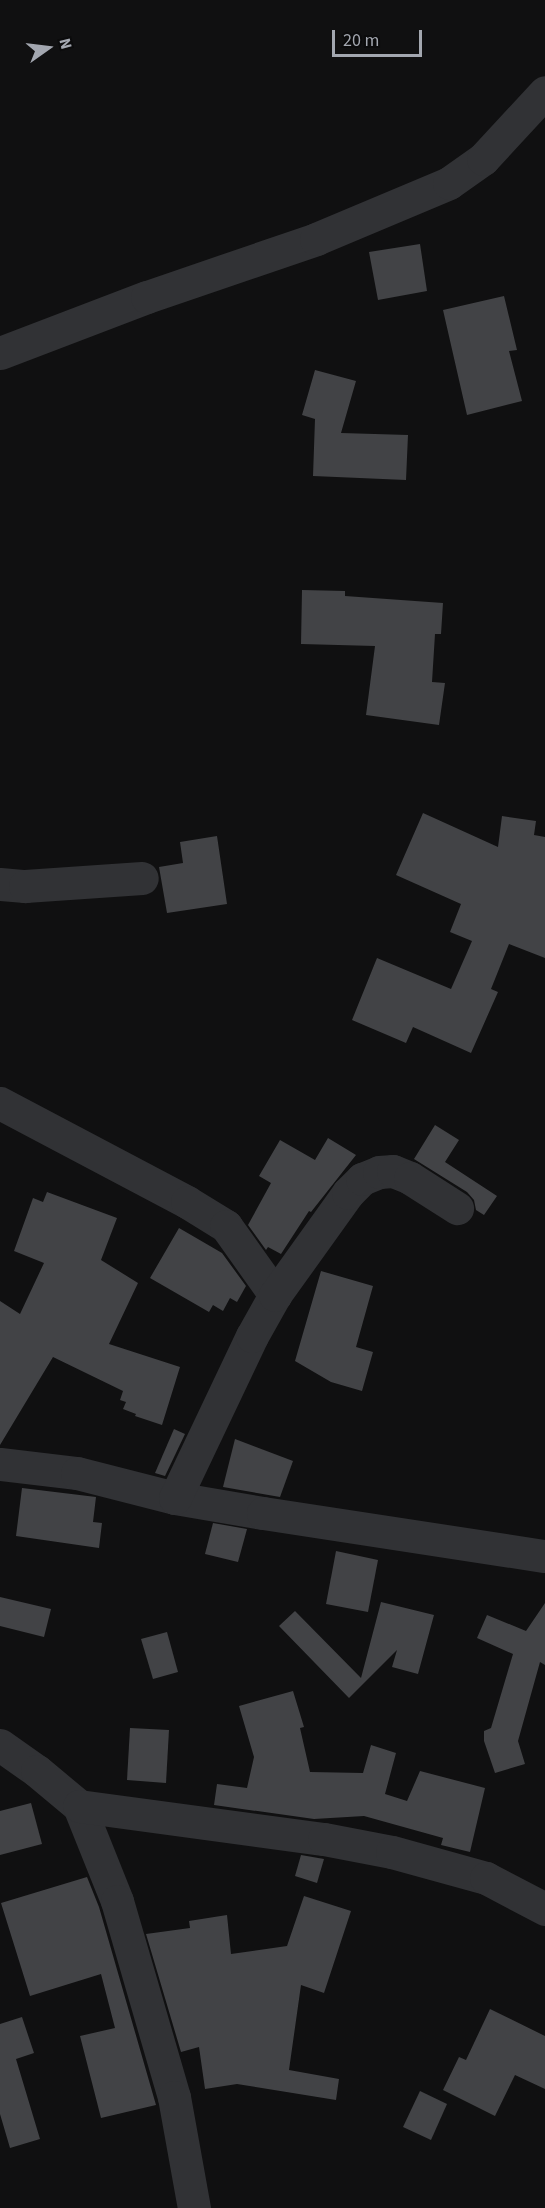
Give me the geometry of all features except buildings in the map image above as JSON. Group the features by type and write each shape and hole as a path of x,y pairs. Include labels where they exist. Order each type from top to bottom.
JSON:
{"street":[{"path":"0,353 147,297 316,239 449,183 483,159 545,92"},
{"path":"0,884 25,886 141,878"},
{"path":"0,1103 187,1202 226,1226 275,1295"},
{"path":"175,1498 252,1336 275,1295 348,1193 362,1179 379,1172 393,1171 410,1178 457,1208"},
{"path":"0,1464 77,1473 175,1498 545,1556"},
{"path":"0,1745 37,1771 79,1806 117,1901 174,2097 194,2208"},
{"path":"79,1806 324,1839 392,1852 486,1878 545,1909"}]}
